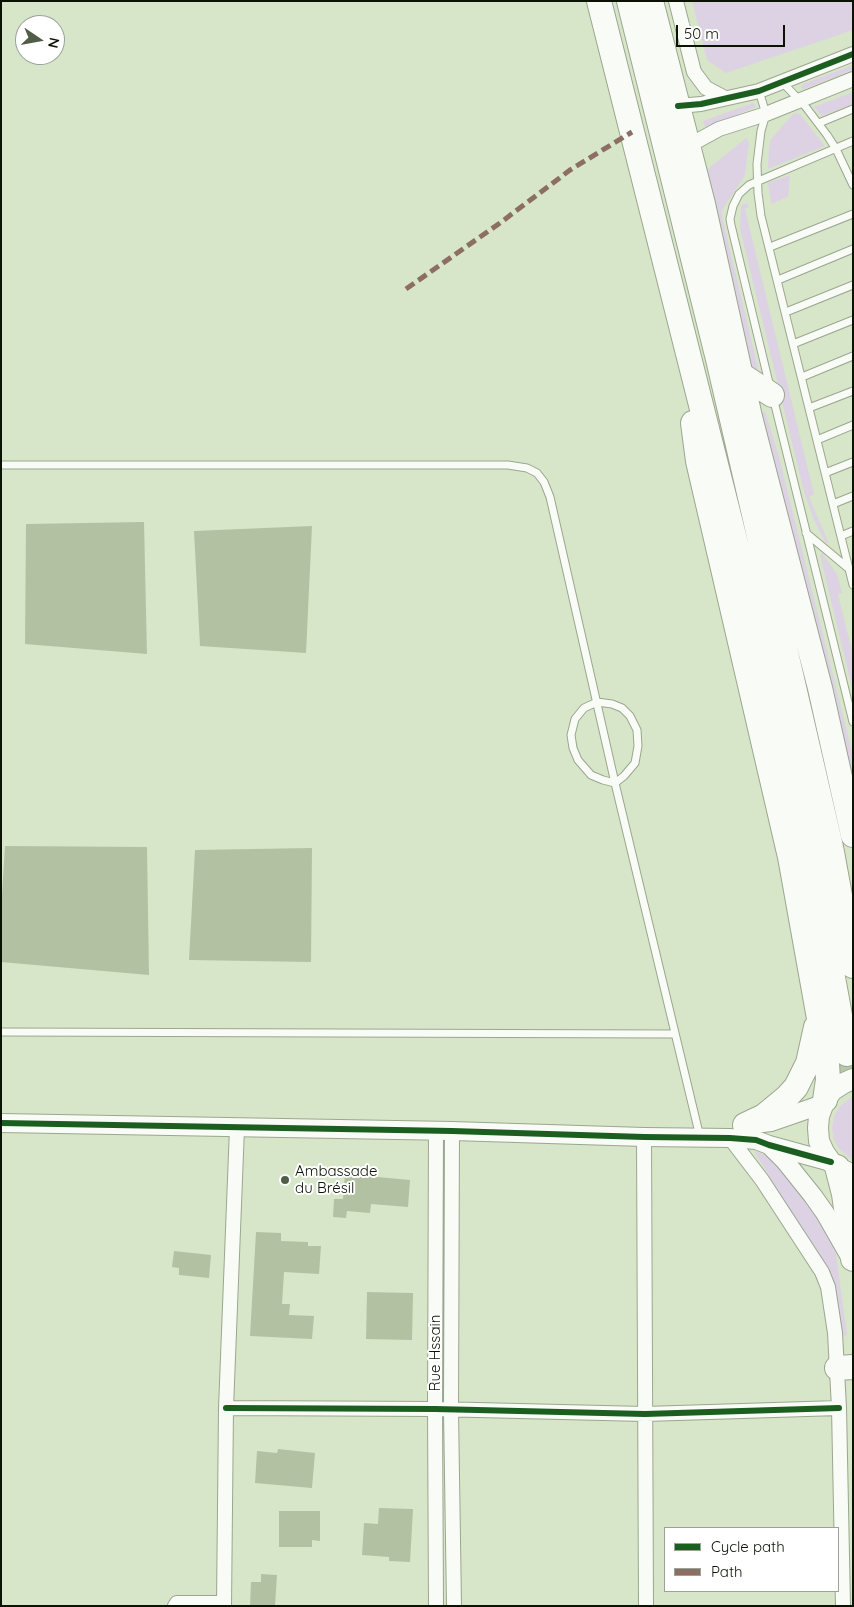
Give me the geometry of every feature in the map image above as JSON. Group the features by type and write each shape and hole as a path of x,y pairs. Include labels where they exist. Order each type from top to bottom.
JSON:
{"highway":[{"path":"599,1 775,698 810,852 847,1054"},
{"path":"629,1 718,359 831,847 853,966"},
{"path":"652,1 719,274 750,417 820,688 853,835"},
{"path":"718,359 772,395"},
{"path":"696,381 693,421 698,461 790,857 827,1063 828,1080 824,1102"},
{"path":"737,1131 764,1116 796,1087 808,1063 819,1013"},
{"path":"840,1168 853,1258"}],"main road":[{"path":"840,1168 824,1152 819,1140 819,1116 824,1102 833,1090 853,1079"}],"street":[{"path":"676,1 694,72 706,88 725,98"},
{"path":"678,106 759,91 853,54"},
{"path":"688,146 698,139 766,114 853,78"},
{"path":"1,1123 700,1137 737,1131 772,1122 824,1102"},
{"path":"175,1606 177,1603 224,1604 226,1408 237,1128"},
{"name":"Rue Hssain","path":"436,1606 435,1410 444,1131"},
{"name":"Rue Hssain","path":"444,1131 454,1606"},
{"path":"737,1131 769,1145 840,1168"},
{"path":"737,1131 762,1180 822,1272 831,1300 845,1368 839,1408 843,1606"},
{"path":"644,1137 646,1606"},
{"path":"769,1145 785,1161 813,1196 853,1263"},
{"path":"226,1408 645,1414 839,1408"}],"lane":[{"path":"783,83 818,123 836,149 853,185"},
{"path":"759,91 766,114 759,147 757,181 761,216 841,536 851,567 853,586"},
{"path":"818,123 853,109"},
{"path":"853,141 749,185 739,194 733,206 730,219 853,722"},
{"path":"770,247 853,214"},
{"path":"778,280 853,249"},
{"path":"786,312 853,285"},
{"path":"794,344 853,320"},
{"path":"802,377 853,356"},
{"path":"810,408 853,391"},
{"path":"817,440 853,425"},
{"path":"825,473 853,462"},
{"path":"1,465 508,465 527,468 540,477 548,492 615,783 700,1137"},
{"path":"833,504 853,496"},
{"path":"841,536 853,531"},
{"path":"806,533 851,567"},
{"path":"597,702 612,704 622,708 633,720 637,730 638,746 634,763 624,776 615,783 591,775 578,760 573,748 571,735 575,720 584,708 597,702"},
{"path":"1,1032 675,1034"}],"shaded area":[{"path":"692,1 853,1 853,30 726,73 707,60"},
{"path":"853,65 853,70 804,89 801,88 803,84"},
{"path":"853,92 853,104 822,116 814,107"},
{"path":"753,103 756,106 754,108 705,127 703,121"},
{"path":"796,113 800,114 825,146 768,169 771,139"},
{"path":"746,138 749,142 745,175 721,212 758,368 757,373 753,371 747,356 706,172"},
{"path":"790,175 788,197 771,204 768,183"},
{"path":"745,203 749,207 745,209 814,494 809,497 828,543 826,543 814,520 804,492 740,229 741,206"},
{"path":"765,411 779,457 853,756 853,785 762,413"},
{"path":"822,553 837,574 842,593 838,594 853,655 853,692 820,555"},
{"path":"853,1096 853,1160 840,1150 834,1140 832,1128 834,1116 840,1106"},
{"path":"754,1151 777,1159 823,1218 835,1247 847,1335 841,1336 832,1279"}],"building":[{"path":"144,522 147,654 25,644 26,524"},
{"path":"312,526 306,653 200,646 194,531"},
{"path":"5,846 147,847 149,975 1,962 1,912"},
{"path":"312,848 311,962 189,960 195,850"},
{"path":"345,1174 410,1180 408,1207 371,1204 370,1213 347,1211 346,1218 333,1217 334,1199 343,1199"},
{"path":"256,1232 281,1233 281,1241 308,1242 308,1246 321,1246 319,1274 284,1272 282,1304 290,1304 289,1315 314,1316 312,1339 250,1336"},
{"path":"174,1251 211,1255 209,1278 179,1275 179,1268 172,1267"},
{"path":"367,1292 413,1293 412,1340 366,1339"},
{"path":"278,1449 315,1453 312,1488 255,1483 257,1451 277,1453"},
{"path":"379,1508 413,1509 410,1562 389,1561 389,1557 362,1555 364,1523 378,1524"},
{"path":"279,1511 320,1511 320,1541 312,1540 312,1547 279,1547"},
{"path":"261,1574 277,1575 275,1606 250,1606 251,1582 261,1582"}],"tunnel":[{"path":"847,1054 853,1092"}],"marked path":[{"path":"406,289 500,223 570,170 632,132"}],"cycle path":[{"path":"678,106 701,104 759,91 853,54"},
{"path":"1,1123 730,1138 756,1140 831,1162"},
{"path":"226,1408 435,1409 645,1414 839,1408"}],"place":[{"name":"Ambassade du Brésil","path":"285,1180"}]}
